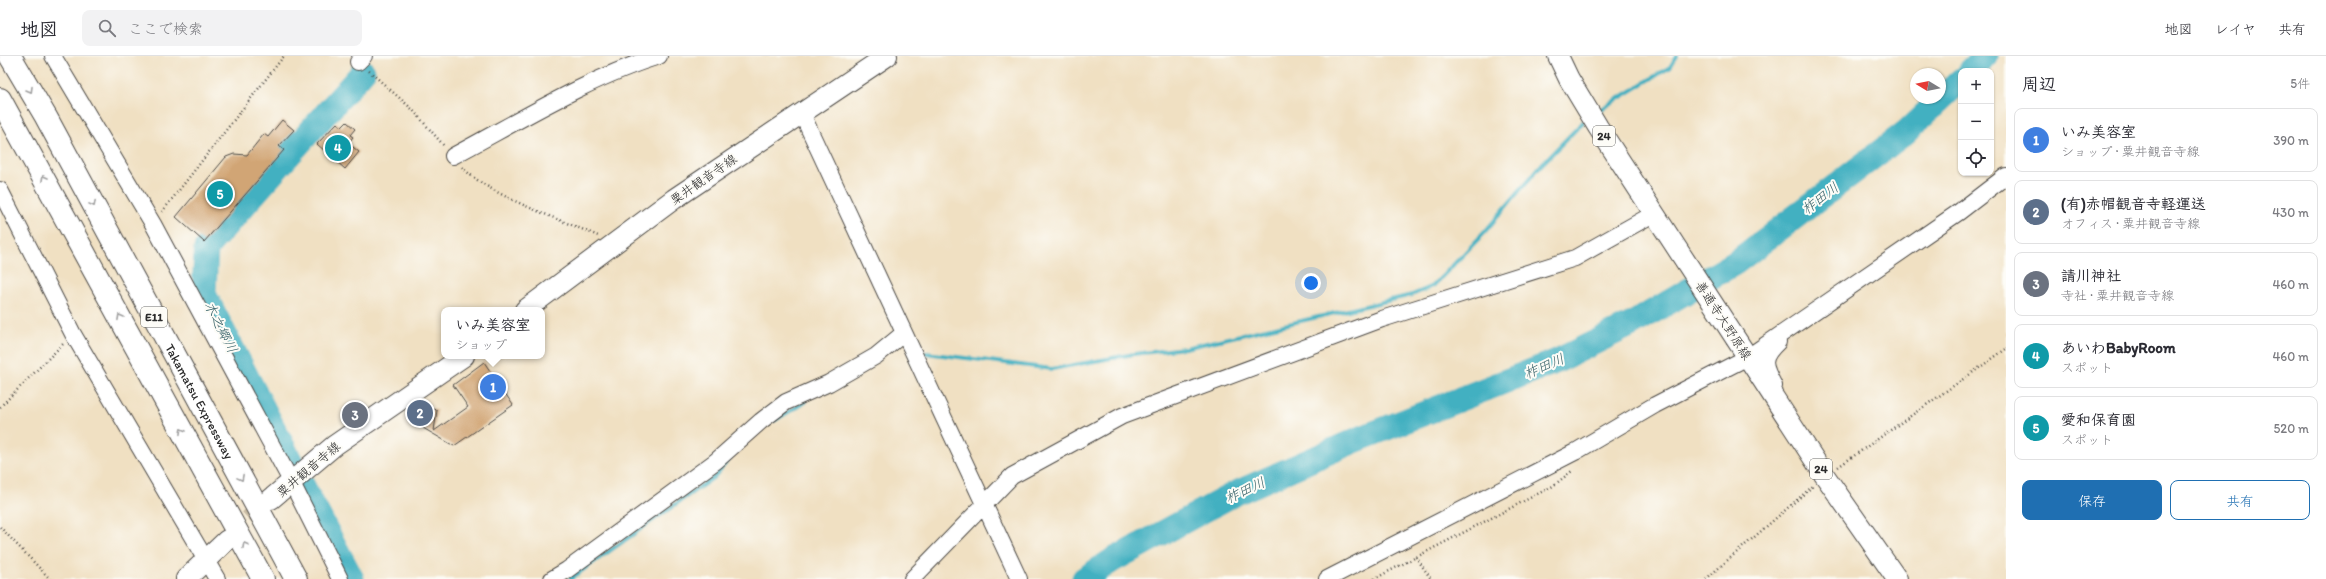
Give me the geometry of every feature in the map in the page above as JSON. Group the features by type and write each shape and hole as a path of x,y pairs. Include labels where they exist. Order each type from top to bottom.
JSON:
{"highway":[{"name":"Takamatsu Expressway","path":"10,56 46,117 296,579"},
{"name":"E11","path":"0,99 263,579"}],"main road":[{"name":"粟井観音寺線","path":"529,307 674,199 887,56"},
{"name":"善通寺大野原線","path":"1558,56 1569,79 1825,476 1897,579"},
{"name":"粟井観音寺線","path":"271,499 335,445 460,359"},
{"path":"186,579 227,540"}],"street":[{"path":"53,56 153,224 291,481 340,579"},
{"path":"453,156 562,98 635,63 659,56"},
{"path":"802,114 1019,579"},
{"path":"1327,579 1575,452 1655,405 1748,357 1794,327 1959,212 2006,176"},
{"path":"0,190 73,334 218,579"},
{"path":"912,579 1012,476 1122,416 1382,319 1575,258 1655,213"},
{"path":"1794,327 1767,352 1764,361 1766,369 1799,435"},
{"path":"552,579 567,570 716,461 761,421 786,402 829,384 876,356 904,333"},
{"path":"1748,357 1762,392 1825,476"}],"path":[{"path":"153,224 284,56"},
{"path":"0,407 73,334"},
{"path":"1706,579 1825,476 2006,349"},
{"path":"1374,579 1553,486 1575,468"},
{"path":"0,527 50,579"},
{"path":"1416,557 1431,579"}],"building":[{"path":"282,120 294,130 279,146 284,150 204,242 176,217 226,157 234,154 247,155 264,134 268,137"},
{"path":"347,122 355,129 350,135 353,137 348,143 359,152 345,169 317,144 337,123 342,127"},
{"path":"484,362 513,405 454,446 423,428 427,408 437,410 434,431 468,407 453,385"}],"waterway":[{"path":"1600,110 1670,67 1677,56"},
{"name":"柞田川","path":"1973,68 1986,56"},
{"name":"木之郷川","path":"291,462 204,294 206,248 363,72"},
{"name":"柞田川","path":"1084,579 1113,560 1234,494 1354,441 1557,361 1632,324 1735,263 1906,132 1958,83"},
{"path":"926,353 1052,369 1134,354 1185,348 1412,295 1433,286 1483,234 1542,164 1583,122"},
{"path":"775,420 805,402"},
{"path":"570,579 714,477 730,458"},
{"name":"木之郷川","path":"303,486 352,579"}],"tunnel":[{"path":"227,540 271,499"}],"place":[{"name":"あいわBabyRoom","path":"338,148"},
{"name":"愛和保育園","path":"220,194"},
{"name":"いみ美容室","path":"493,387"},
{"name":"(有)赤帽観音寺軽運送","path":"420,413"},
{"name":"請川神社","path":"355,415"}]}
